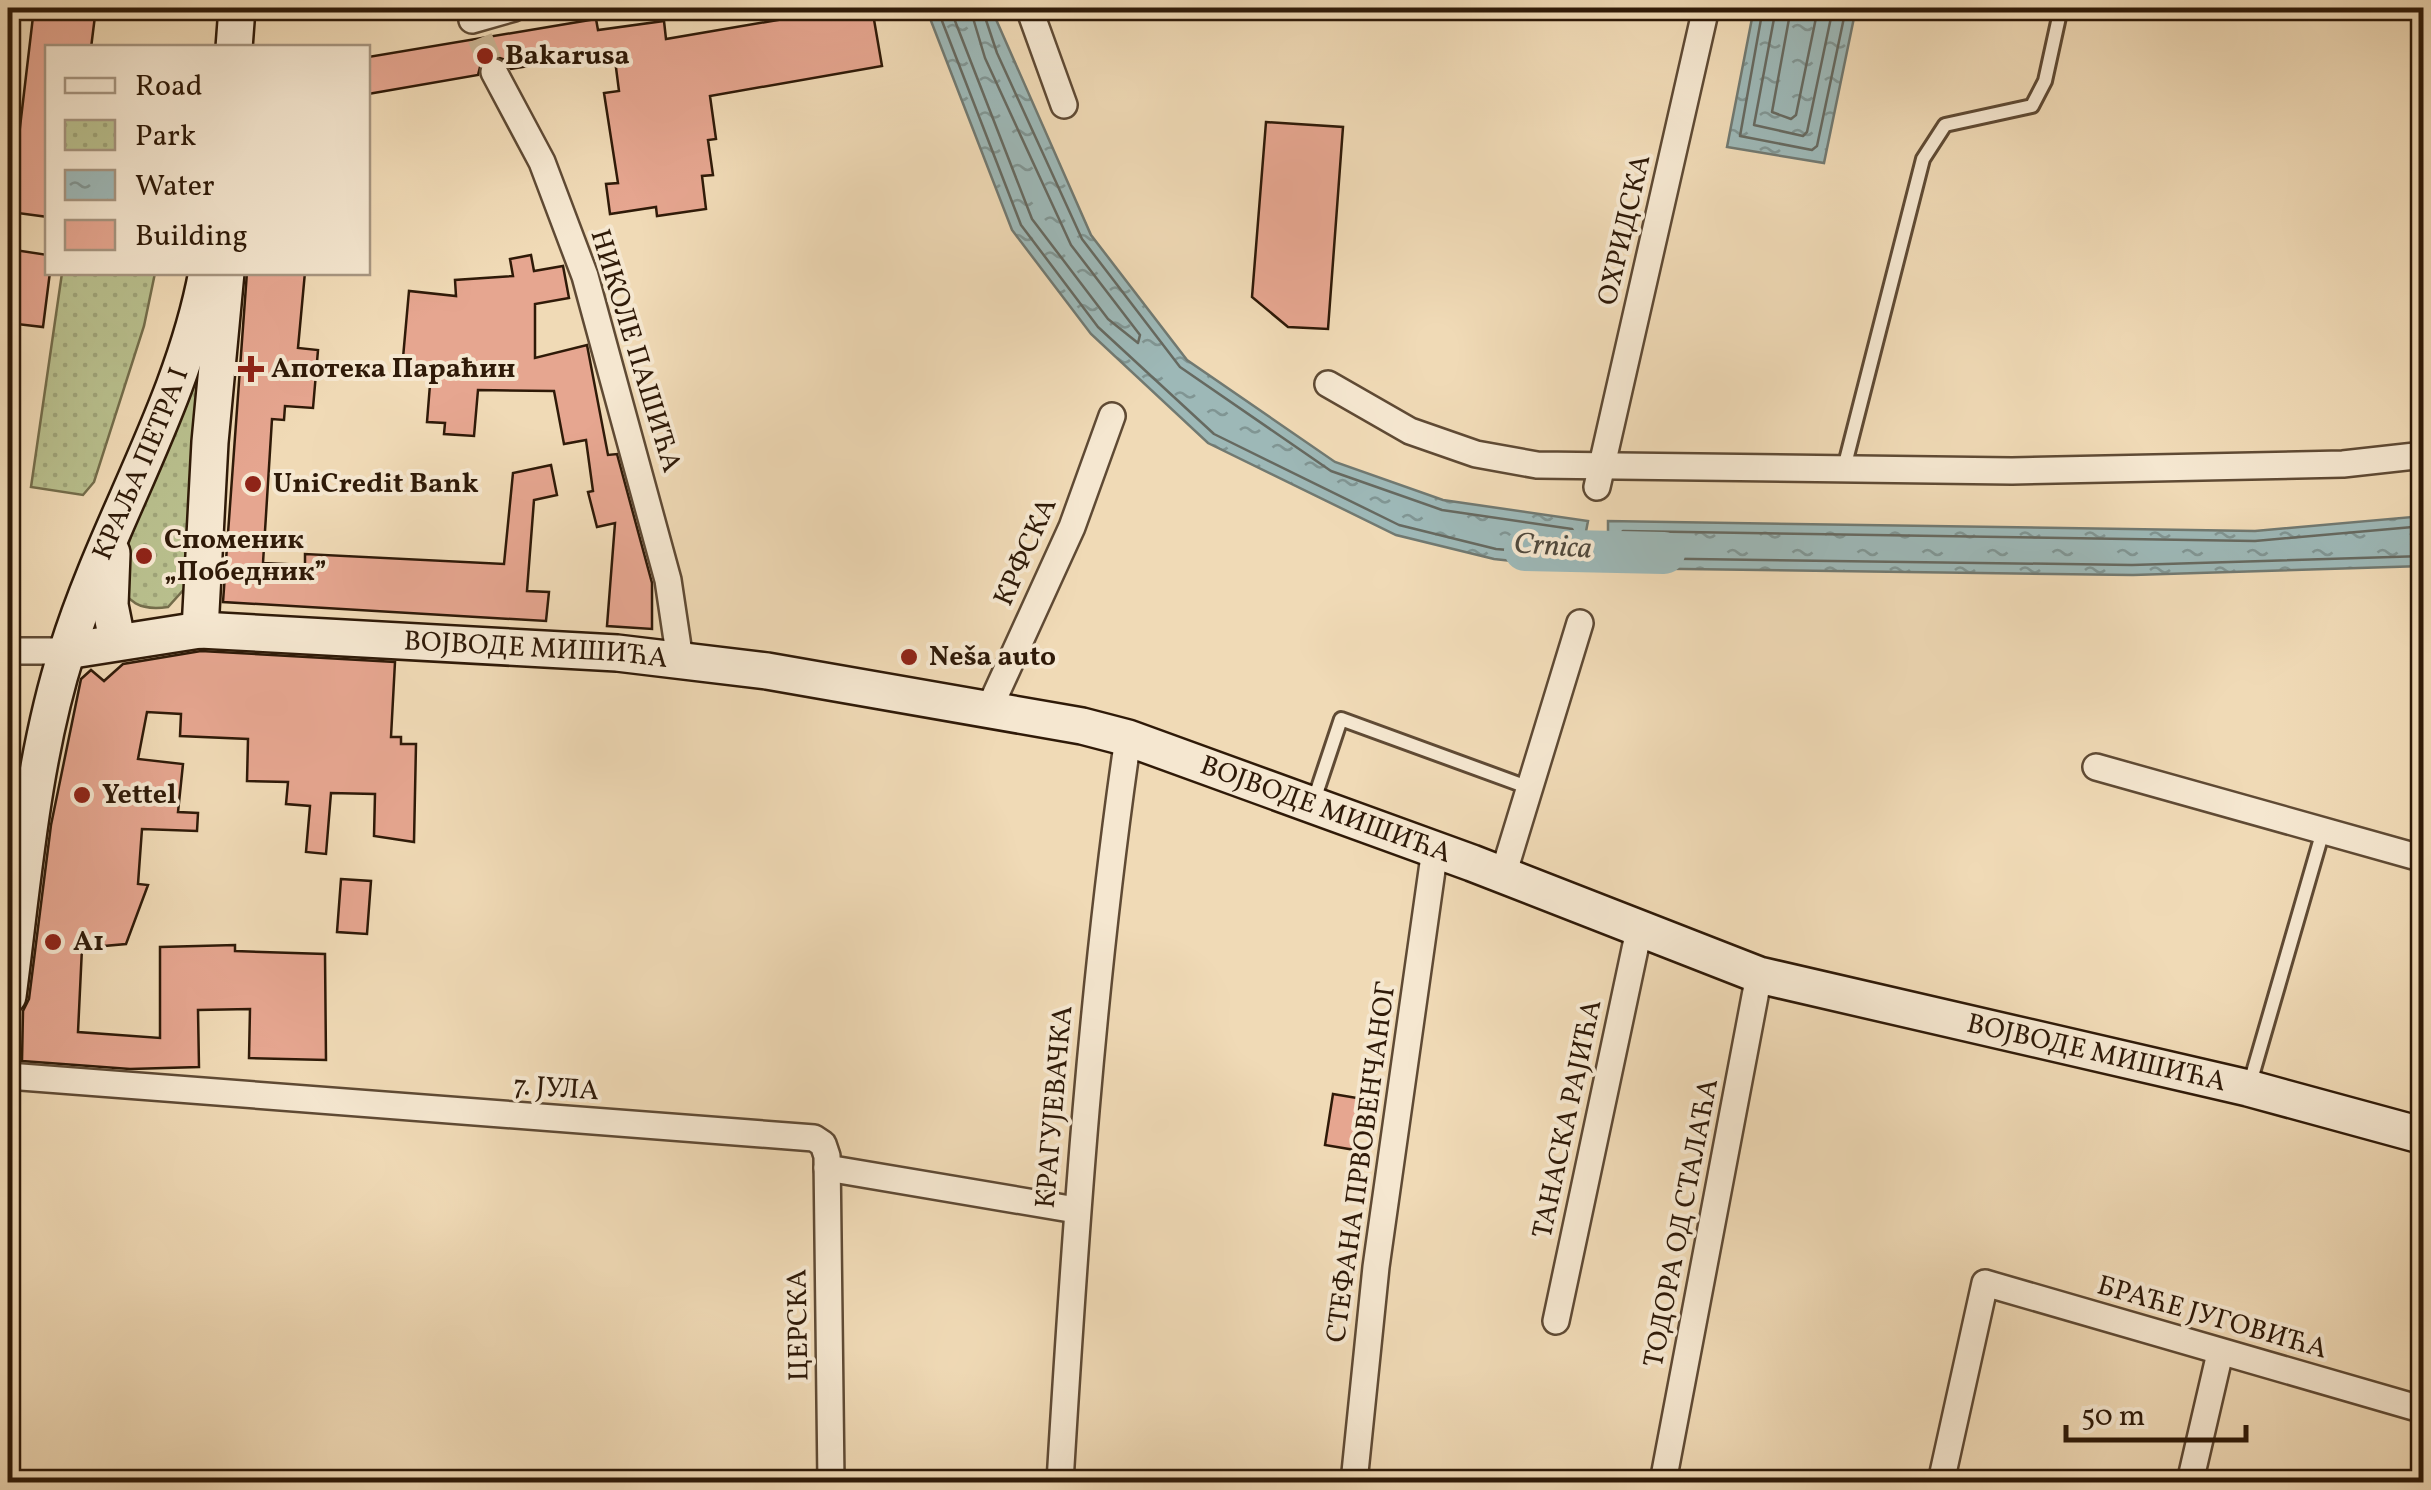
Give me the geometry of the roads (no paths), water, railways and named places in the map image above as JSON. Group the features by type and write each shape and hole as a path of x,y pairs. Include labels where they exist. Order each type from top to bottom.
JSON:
{"main road":[{"path":"234,45 238,8"},
{"name":"КРАЉА ПЕТРА I","path":"8,996 48,725 66,651 184,360 206,275"},
{"name":"КРАЉА ПЕТРА I","path":"200,630 210,442 226,275"},
{"path":"112,537 110,605 117,640"},
{"name":"ВОЈВОДЕ МИШИЋА","path":"66,651 200,630 492,644 680,660 988,709 1128,738 1435,849 1759,976 2248,1088 2424,1136"}],"street":[{"path":"475,22 514,8"},
{"path":"1029,8 1064,104"},
{"name":"ОХРИДСКА","path":"1600,476 1706,8"},
{"name":"НИКОЛЕ ПАШИЋА","path":"494,72 542,162 585,276 664,562 680,660"},
{"path":"1328,384 1410,432 1476,454 1600,476 1844,468 2012,472 2324,464 2424,454"},
{"name":"КРФСКА","path":"988,709 1072,527 1112,416"},
{"path":"1503,875 1580,623"},
{"path":"8,651 66,651"},
{"name":"КРАГУЈЕВАЧКА","path":"1060,1482 1076,1210 1101,936 1128,738"},
{"path":"2096,767 2424,859"},
{"name":"СТЕФАНА ПРВОВЕНЧАНОГ","path":"1354,1482 1376,1267 1435,849"},
{"name":"ТАНАСКА РАЈИЋА","path":"1556,1321 1639,930"},
{"name":"ТОДОРА ОД СТАЛАЋА","path":"1663,1482 1759,976"},
{"name":"7. ЈУЛА","path":"8,1076 814,1138 824,1144 828,1168"},
{"path":"828,1168 1076,1210"},
{"name":"ЦЕРСКА","path":"828,1168 831,1482"},
{"name":"БРАЋЕ ЈУГОВИЋА","path":"1940,1482 1985,1283 2424,1410"},
{"path":"2190,1482 2220,1353"}],"lane":[{"path":"1844,468 1924,159 1945,125 2032,106 2045,81 2061,8"},
{"path":"8,46 8,83"},
{"path":"1312,805 1341,718 1530,788"},
{"path":"2248,1088 2323,832"}],"water":[{"path":"926,8 991,8 1091,235 1187,360 1335,462 1443,500 1588,521 1579,568 1494,559 1396,535 1208,443 1091,334 1012,230"},
{"path":"1754,8 1856,8 1824,163 1727,147"},
{"path":"2423,516 2423,566 2133,575 1608,568 1608,521 2255,531"}],"waterway":[{"name":"Crnica","path":"1525,550 1664,553"}],"tunnel":[{"path":"480,38 494,72"}],"place":[{"name":"Bakarusa","path":"485,56"},
{"name":"Апотека Параћин","path":"251,369"},
{"name":"UniCredit Bank","path":"253,484"},
{"name":"Споменик „Победник”","path":"144,556"},
{"name":"Neša auto","path":"909,657"},
{"name":"Yettel","path":"82,795"},
{"name":"A1","path":"53,942"}]}
